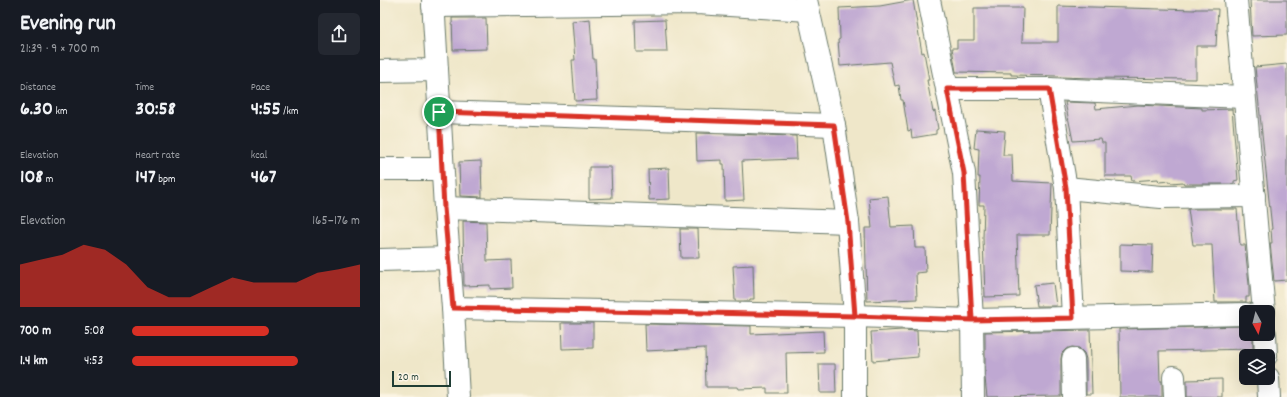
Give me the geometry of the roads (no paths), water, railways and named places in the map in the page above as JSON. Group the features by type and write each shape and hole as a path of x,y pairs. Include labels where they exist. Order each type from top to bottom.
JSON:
{"street":[{"path":"929,0 964,173 972,320 974,397"},
{"path":"1236,0 1263,305"},
{"path":"458,397 453,308 444,208 433,3 697,1 807,5 834,125 848,222 855,316 855,397"},
{"path":"380,71 437,70"},
{"path":"947,89 1049,89 1244,97"},
{"path":"1049,89 1066,188 1073,318"},
{"path":"439,112 834,125"},
{"path":"380,169 442,169"},
{"path":"1066,188 1161,197 1254,196"},
{"path":"444,208 848,222"},
{"path":"380,260 449,258"},
{"path":"453,308 855,316 972,320 1239,314"},
{"path":"1073,359 1074,397"},
{"path":"1268,385 1269,397"}]}
